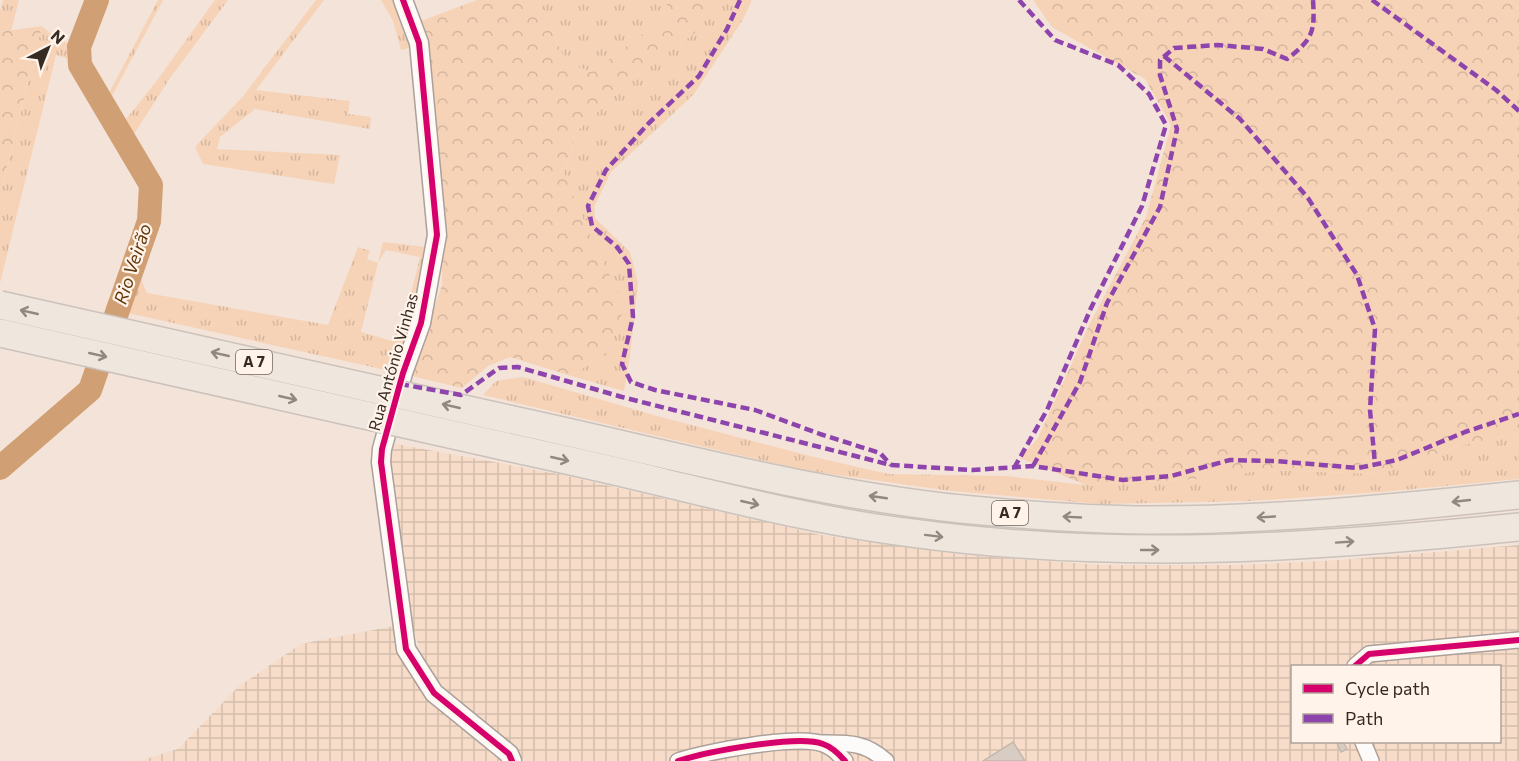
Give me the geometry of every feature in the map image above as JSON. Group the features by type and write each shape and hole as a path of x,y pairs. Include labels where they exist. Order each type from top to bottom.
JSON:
{"highway":[{"name":"A 7","path":"0,305 755,474 857,494 959,509 1150,520 1234,518 1347,512 1519,495"},
{"name":"A 7","path":"0,333 827,520 911,533 1039,546 1140,550 1222,549 1366,541 1519,526"}],"street":[{"name":"Rua António Vinhas","path":"403,0 419,43 437,235 420,323 403,373 382,449 381,462 406,649 434,693 508,754 512,761"},
{"path":"1356,665 1369,654 1519,640"},
{"path":"678,761 696,755 782,741 855,743 886,761"},
{"path":"822,743 834,750 844,761"},
{"path":"1364,743 1371,761"}],"shaded area":[{"path":"385,442 558,474 821,535 965,555 1101,565 1239,565 1341,560 1519,545 1519,761 524,761 510,743 441,684 428,667 413,628"},
{"path":"394,626 399,643 506,761 139,761 178,749 238,687 301,644"}],"green space":[{"path":"3,0 19,0 11,31 0,32 0,11"},
{"path":"92,0 103,0 84,48 109,93 158,0 163,0 111,98 124,122 215,0 228,0 170,78 132,137 156,184 154,224 138,272 147,293 328,325 358,247 370,251 367,259 378,263 383,242 425,247 425,259 407,345 395,372 105,308 142,224 142,185 69,59 56,55 0,283 0,194 42,26 58,40 75,45","holes":["386,250 420,257 401,333 396,332 392,341 361,332 378,263"]},
{"path":"316,0 324,0 256,90 350,101 348,114 371,117 370,129 255,109 220,137 217,149 340,155 334,184 203,164 195,147 244,95"},
{"path":"381,0 393,0 412,47 401,50 393,21"},
{"path":"477,0 539,0 566,63 592,72 660,21 669,0 709,0 695,33 631,79 576,132 564,174 594,244 625,306 608,351 571,376 510,357 488,366 462,388 412,376 442,285 443,224 431,73 421,21"},
{"path":"539,0 669,0 660,21 592,72 566,63"},
{"path":"709,0 752,0 742,21 694,94 611,172 594,207 595,218 630,252 638,283 624,391 571,376 608,351 624,306 564,174 576,132 631,79 695,33"},
{"path":"1033,0 1519,0 1519,433 1462,445 1380,474 1266,470 1197,479 1086,485 1020,458 1038,438 1090,323 1146,217 1171,125 1145,79 1052,27"},
{"path":"42,26 0,194 0,32"},
{"path":"523,377 657,416 888,474 1006,476 1086,485 1197,479 1266,470 1380,474 1462,445 1519,433 1519,479 1251,501 1100,504 951,491 802,470 483,395 496,381"}],"building":[{"path":"1013,742 1025,761 983,761"},
{"path":"1337,743 1344,743 1347,749 1341,752"}],"waterway":[{"name":"Rio Veirão","path":"0,468 90,390 149,221 151,185 80,65 79,47 97,0"}],"marked path":[{"path":"740,0 727,29 699,76 649,123 606,170 588,206 592,226 617,247 629,264 633,317 622,364 631,382 655,390 755,410 880,453 891,465"},
{"path":"1014,468 1047,410 1091,308 1142,206 1166,125 1149,94 1118,65 1055,40 1019,0"},
{"path":"1033,466 1080,382 1107,303 1160,207 1177,129 1160,75 1160,60 1174,48 1218,45 1263,49 1287,59 1302,46 1310,34 1313,27 1313,0"},
{"path":"1372,0 1496,90 1519,111"},
{"path":"1164,56 1240,119 1308,198 1357,275 1375,329 1370,410 1375,464"},
{"path":"400,384 461,395 499,368 518,367 622,397 891,465 972,470 1033,466 1123,480 1171,476 1230,460 1275,461 1358,468 1397,460 1465,432 1519,414"}],"cycle path":[{"path":"403,0 419,43 437,235 421,323 403,373 382,449 381,462 406,649 434,693 509,754 512,761"},
{"path":"1356,665 1369,654 1519,640"},
{"path":"678,761 730,749 794,741 823,744 845,761"}]}
